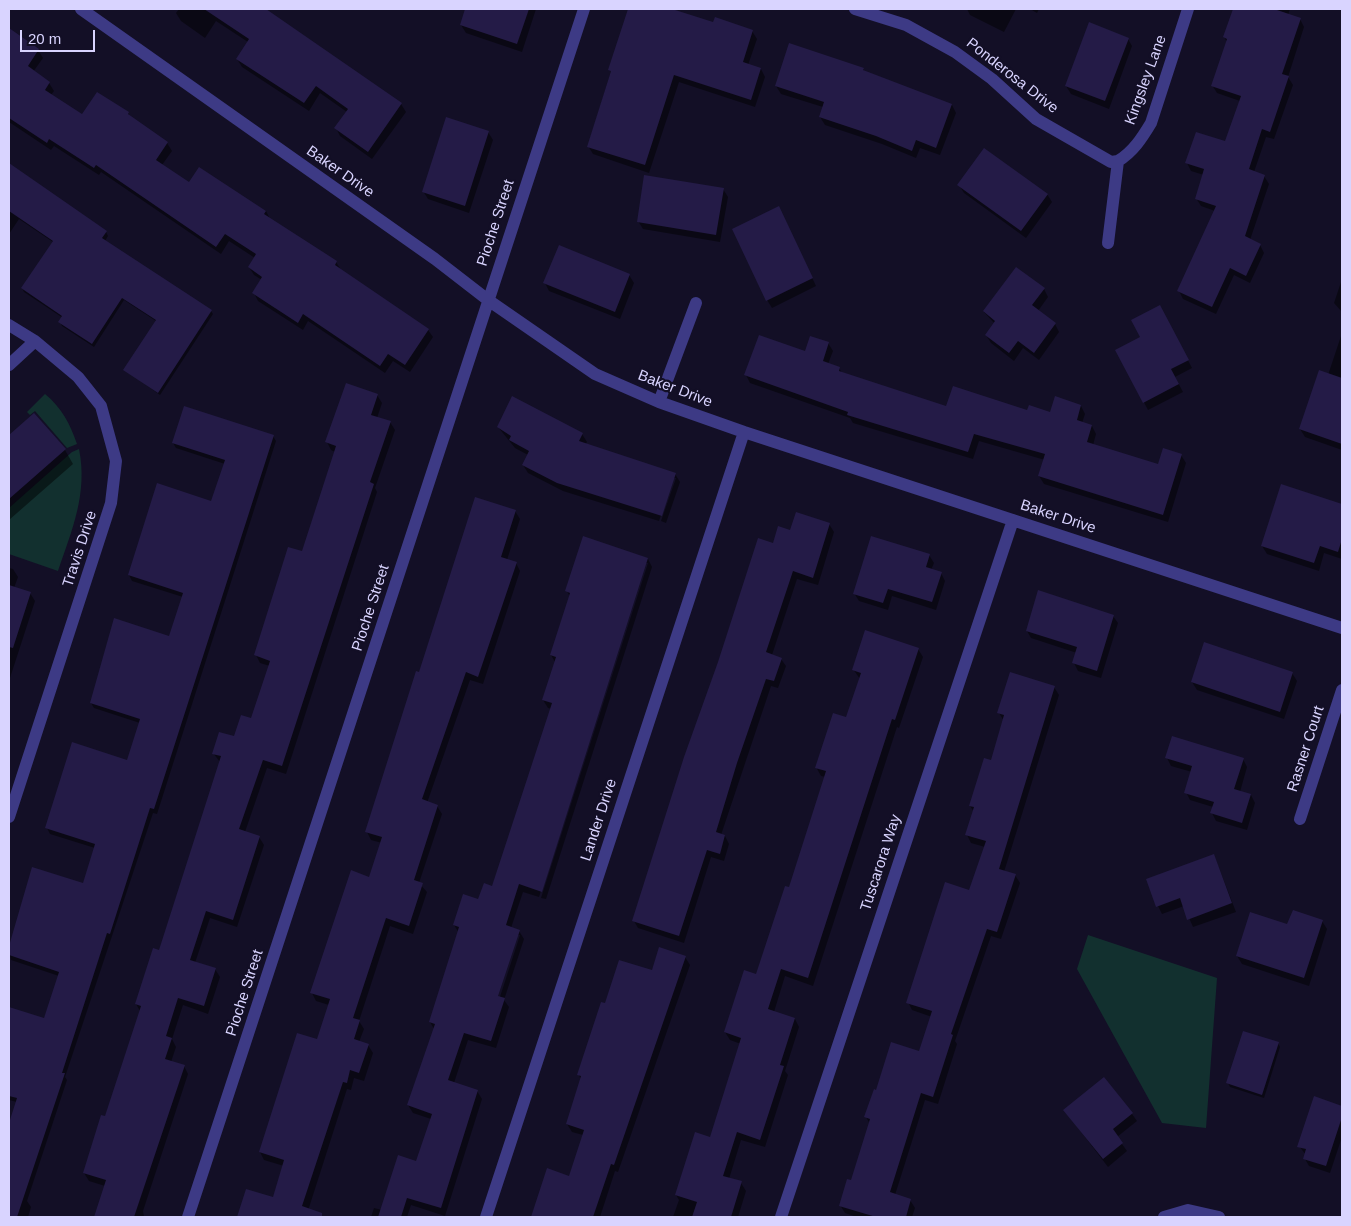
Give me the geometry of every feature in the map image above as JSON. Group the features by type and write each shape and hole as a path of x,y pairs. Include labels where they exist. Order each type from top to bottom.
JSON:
{"street":[{"name":"Baker Drive","path":"82,9 435,259 488,300 595,374 659,402 744,432 1342,628"},
{"name":"Pioche Street","path":"188,1217 584,9"},
{"name":"Ponderosa Drive","path":"855,9 906,25 955,52 992,79 1036,119 1111,162 1118,161"},
{"name":"Kingsley Lane","path":"1118,161 1126,156 1142,138 1151,123 1188,9"},
{"path":"1108,243 1118,161"},
{"path":"659,402 696,303"},
{"name":"Travis Drive","path":"9,324 35,341 78,377 101,406 116,461 112,503 9,817"},
{"path":"9,365 35,341"},
{"name":"Lander Drive","path":"486,1217 744,432"},
{"name":"Tuscarora Way","path":"781,1217 1013,520"},
{"name":"Rasner Court","path":"1300,819 1342,690"},
{"path":"1165,1217 1188,1210 1219,1217"}],"green space":[{"path":"45,394 65,417 77,444 67,448 35,411 30,415 27,412"},
{"path":"79,449 81,465 80,496 73,526 58,571 9,554 9,508 72,452"},
{"path":"1088,935 1217,978 1206,1128 1162,1123 1077,969"}],"building":[{"path":"204,9 266,9 402,103 368,152 334,128 348,109 316,86 304,103 236,59 249,39"},
{"path":"465,9 529,9 517,44 460,25"},
{"path":"628,9 672,9 713,22 715,17 753,30 743,62 761,68 751,100 674,75 645,165 587,147 611,71 608,70"},
{"path":"1233,9 1274,9 1301,18 1282,74 1289,76 1270,132 1262,129 1249,169 1265,175 1245,236 1261,244 1246,276 1230,268 1212,307 1177,291 1216,206 1195,199 1204,169 1185,163 1196,132 1225,141 1241,96 1211,86 1227,39 1223,37"},
{"path":"1089,22 1129,38 1105,101 1065,86"},
{"path":"9,28 39,49 28,66 50,82 45,90 82,114 97,92 129,112 128,114 168,142 156,160 189,182 199,167 266,211 264,214 337,261 335,265 429,329 405,365 388,354 380,366 303,314 298,323 252,293 262,277 248,267 256,254 225,234 216,247 96,165 94,168 49,139 47,143 9,118"},
{"path":"789,43 864,68 863,70 952,104 936,148 916,140 912,151 876,136 819,117 824,102 775,86"},
{"path":"446,117 489,131 465,206 422,192"},
{"path":"984,148 1048,194 1021,231 957,185"},
{"path":"9,163 107,231 102,238 212,310 158,393 123,370 156,320 122,298 92,344 58,322 62,316 21,288 53,241 9,211"},
{"path":"644,175 724,188 716,235 637,222"},
{"path":"779,206 813,278 766,301 732,229"},
{"path":"559,245 630,274 615,312 543,283"},
{"path":"1016,267 1045,288 1032,305 1056,323 1034,353 1018,341 1009,353 985,335 995,321 983,311"},
{"path":"1160,305 1189,360 1171,369 1179,384 1143,403 1115,350 1140,337 1131,320"},
{"path":"759,335 805,351 810,336 829,342 823,361 840,367 839,371 946,406 953,386 1027,410 1029,405 1050,412 1055,396 1081,405 1077,420 1092,425 1087,442 1158,464 1163,448 1182,454 1163,515 1038,476 1045,454 974,434 968,452 847,415 848,412 744,375"},
{"path":"1319,370 1342,378 1342,444 1299,429"},
{"path":"346,383 378,394 371,415 391,421 370,482 374,484 282,766 263,760 239,829 260,836 233,920 206,911 190,960 216,968 204,1006 178,998 166,1036 172,1038 165,1059 185,1065 134,1217 94,1217 106,1180 83,1173 101,1115 105,1116 141,1006 135,1004 153,948 159,950 221,756 212,754 219,732 234,736 241,715 251,718 270,661 254,655 288,547 302,551 336,446 325,442"},
{"path":"512,396 583,433 579,441 676,473 662,516 557,483 522,465 529,451 509,440 511,436 497,427"},
{"path":"184,406 274,435 154,809 150,808 110,934 107,933 62,1073 65,1073 17,1217 9,1217 9,1123 17,1098 9,1096 9,1007 44,1018 59,972 9,955 9,946 32,867 83,883 95,844 45,828 72,742 127,760 140,719 90,703 114,618 169,636 183,593 128,575 157,483 211,501 225,460 172,443"},
{"path":"34,413 66,449 9,499 9,435"},
{"path":"1281,484 1342,504 1342,539 1338,552 1320,546 1314,563 1261,546"},
{"path":"475,497 516,510 501,557 517,562 478,677 466,672 422,799 438,805 414,880 423,883 409,926 386,918 353,1018 360,1020 354,1039 369,1044 359,1073 350,1070 347,1083 343,1082 302,1206 322,1213 322,1217 237,1217 246,1189 273,1197 284,1160 259,1152 297,1033 317,1039 330,999 310,993 351,870 369,877 382,837 365,832 416,671 419,672"},
{"path":"796,512 830,523 813,578 793,571 766,652 782,658 774,681 766,679 737,763 716,832 725,835 720,854 707,850 679,936 632,921 684,757 718,662 758,538 773,543 778,526 790,530"},
{"path":"583,536 648,558 542,892 519,884 506,925 520,930 498,996 505,998 491,1041 464,1033 448,1080 478,1090 441,1208 407,1198 401,1217 378,1217 398,1155 416,1161 432,1114 407,1105 435,1024 429,1022 459,927 453,925 463,894 478,899 484,883 492,886 552,703 542,700 556,657 550,655 570,593 565,591"},
{"path":"871,536 930,554 926,567 942,572 932,602 888,589 883,603 853,594"},
{"path":"9,585 31,592 13,648 9,647"},
{"path":"1038,590 1114,615 1097,671 1072,663 1077,647 1026,631"},
{"path":"865,630 919,648 895,720 892,719 808,978 781,969 768,1009 795,1018 780,1065 784,1066 760,1140 737,1132 723,1176 742,1181 731,1217 692,1217 697,1202 675,1195 695,1132 710,1137 741,1038 724,1032 744,970 756,974 785,886 789,887 826,771 815,768 833,713 846,717 861,673 852,670"},
{"path":"1204,642 1293,672 1280,712 1191,682"},
{"path":"1010,672 1055,686 999,869 1016,874 997,932 987,929 951,1034 953,1035 933,1097 921,1093 890,1192 911,1199 906,1217 876,1217 839,1206 847,1179 851,1180 870,1119 864,1117 874,1089 876,1090 891,1042 919,1051 932,1011 906,1003 945,882 969,890 986,841 965,835 974,807 969,806 984,758 991,760 1004,715 997,713"},
{"path":"1172,736 1244,758 1234,789 1251,794 1242,823 1210,813 1214,802 1184,793 1192,766 1165,758"},
{"path":"1214,854 1232,903 1187,920 1180,898 1156,907 1146,879"},
{"path":"1293,910 1323,920 1304,978 1236,956 1250,912 1287,924"},
{"path":"659,947 686,956 614,1165 611,1164 593,1217 531,1217 547,1168 569,1176 584,1130 566,1124 581,1076 577,1075 601,1002 605,1003 619,960 652,970"},
{"path":"1243,1031 1279,1042 1262,1095 1226,1083"},
{"path":"1104,1077 1133,1113 1113,1129 1123,1143 1103,1159 1063,1110"},
{"path":"1314,1096 1342,1106 1342,1117 1326,1166 1303,1159 1306,1149 1297,1147"}]}
